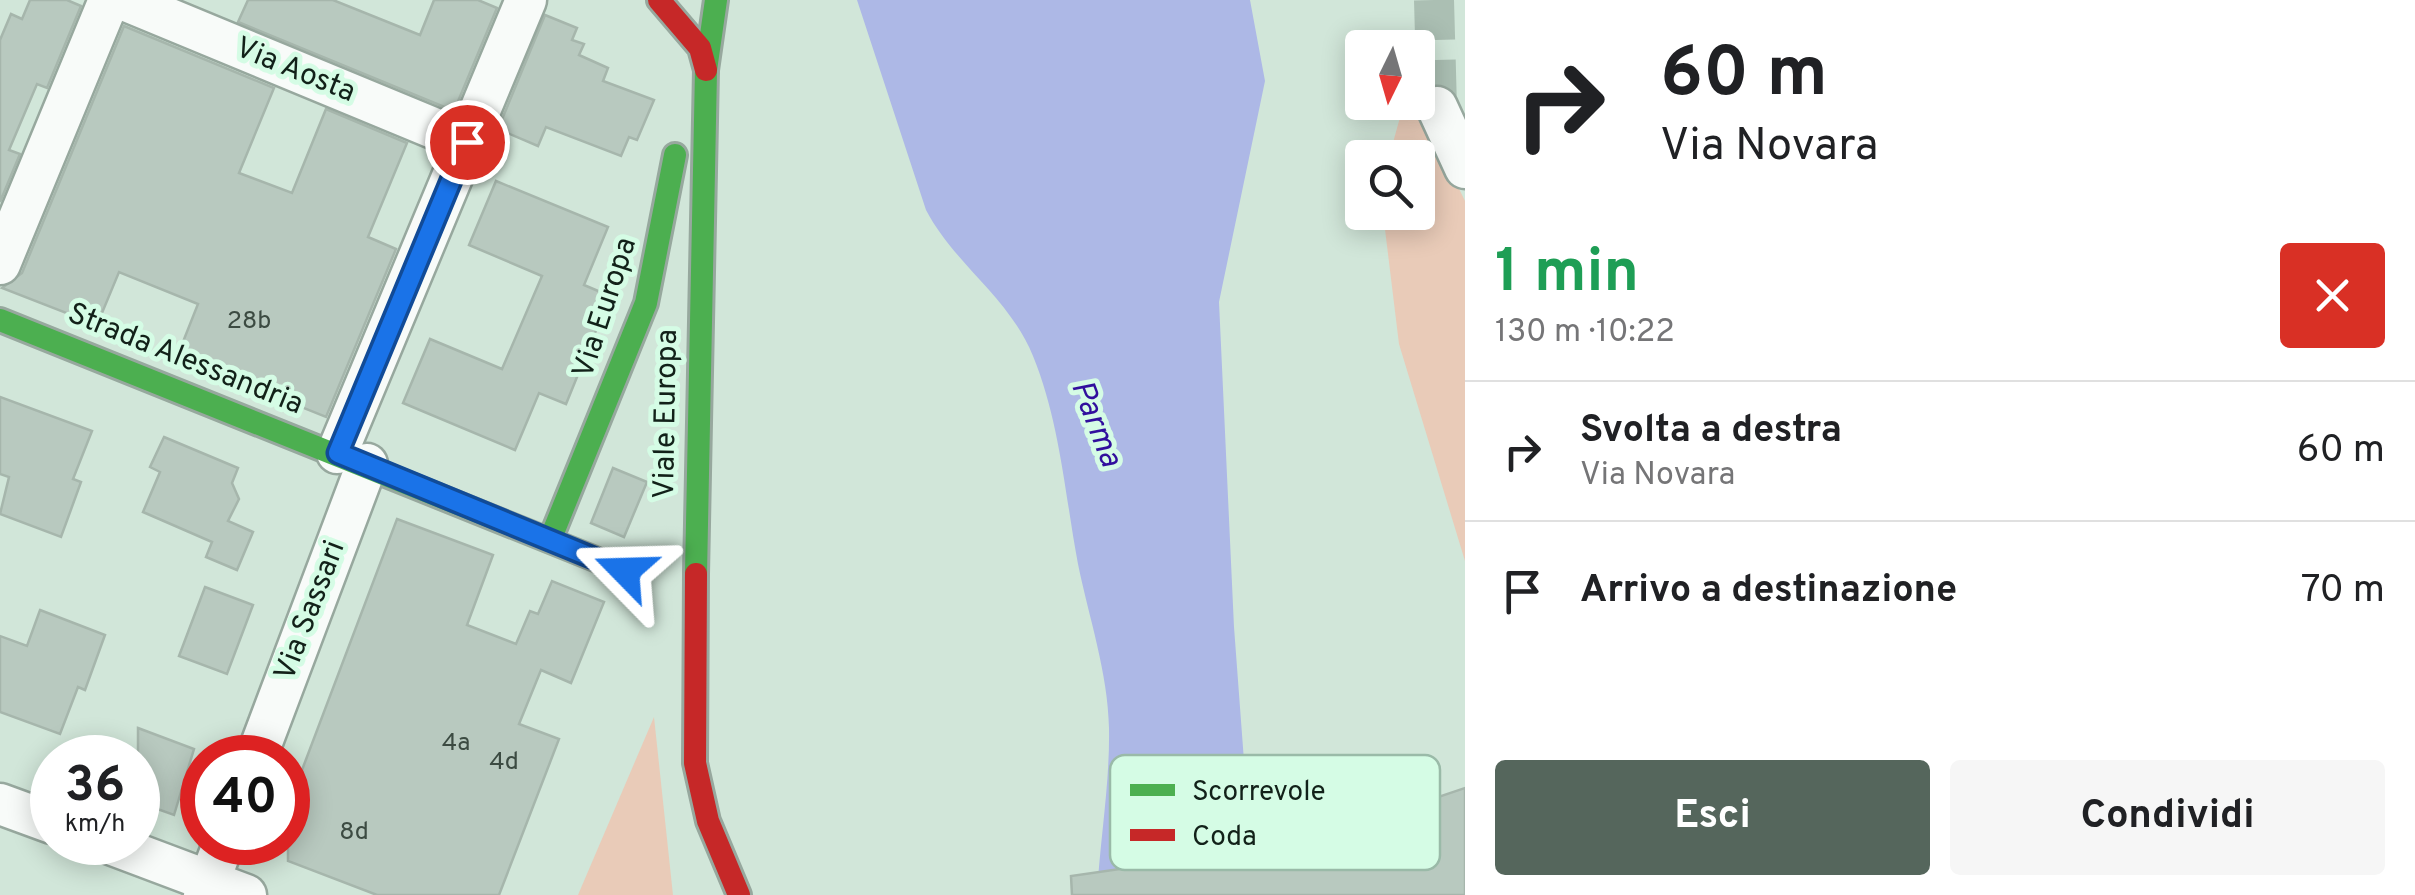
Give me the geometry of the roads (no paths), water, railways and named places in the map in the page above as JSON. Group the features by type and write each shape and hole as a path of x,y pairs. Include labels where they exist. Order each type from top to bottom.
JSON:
{"street":[{"path":"0,264 110,0"},
{"name":"Via Aosta","path":"124,0 467,142"},
{"name":"Via Sassari","path":"263,735 352,459 467,142 526,0"},
{"path":"659,0 686,27 700,48 706,70"},
{"path":"706,70 716,0"},
{"name":"Via Europa","path":"550,540 646,303 690,48 686,27"},
{"name":"Viale Europa","path":"706,70 692,742 705,819 703,855 709,886"},
{"path":"1437,108 1465,168"},
{"name":"Strada Alessandria","path":"0,320 625,571"},
{"path":"0,804 30,815"},
{"name":"Viale Europa","path":"705,819 723,850 739,895"},
{"path":"156,865 206,888 246,895"}],"water":[{"name":"Parma","path":"857,0 1250,0 1265,81 1219,302 1244,755 1110,755 1110,870 1252,870 1254,895 1097,895 1108,770 1108,707 1050,407 1023,335 926,210"}],"tunnel":[{"path":"1434,0 1437,107"}]}
